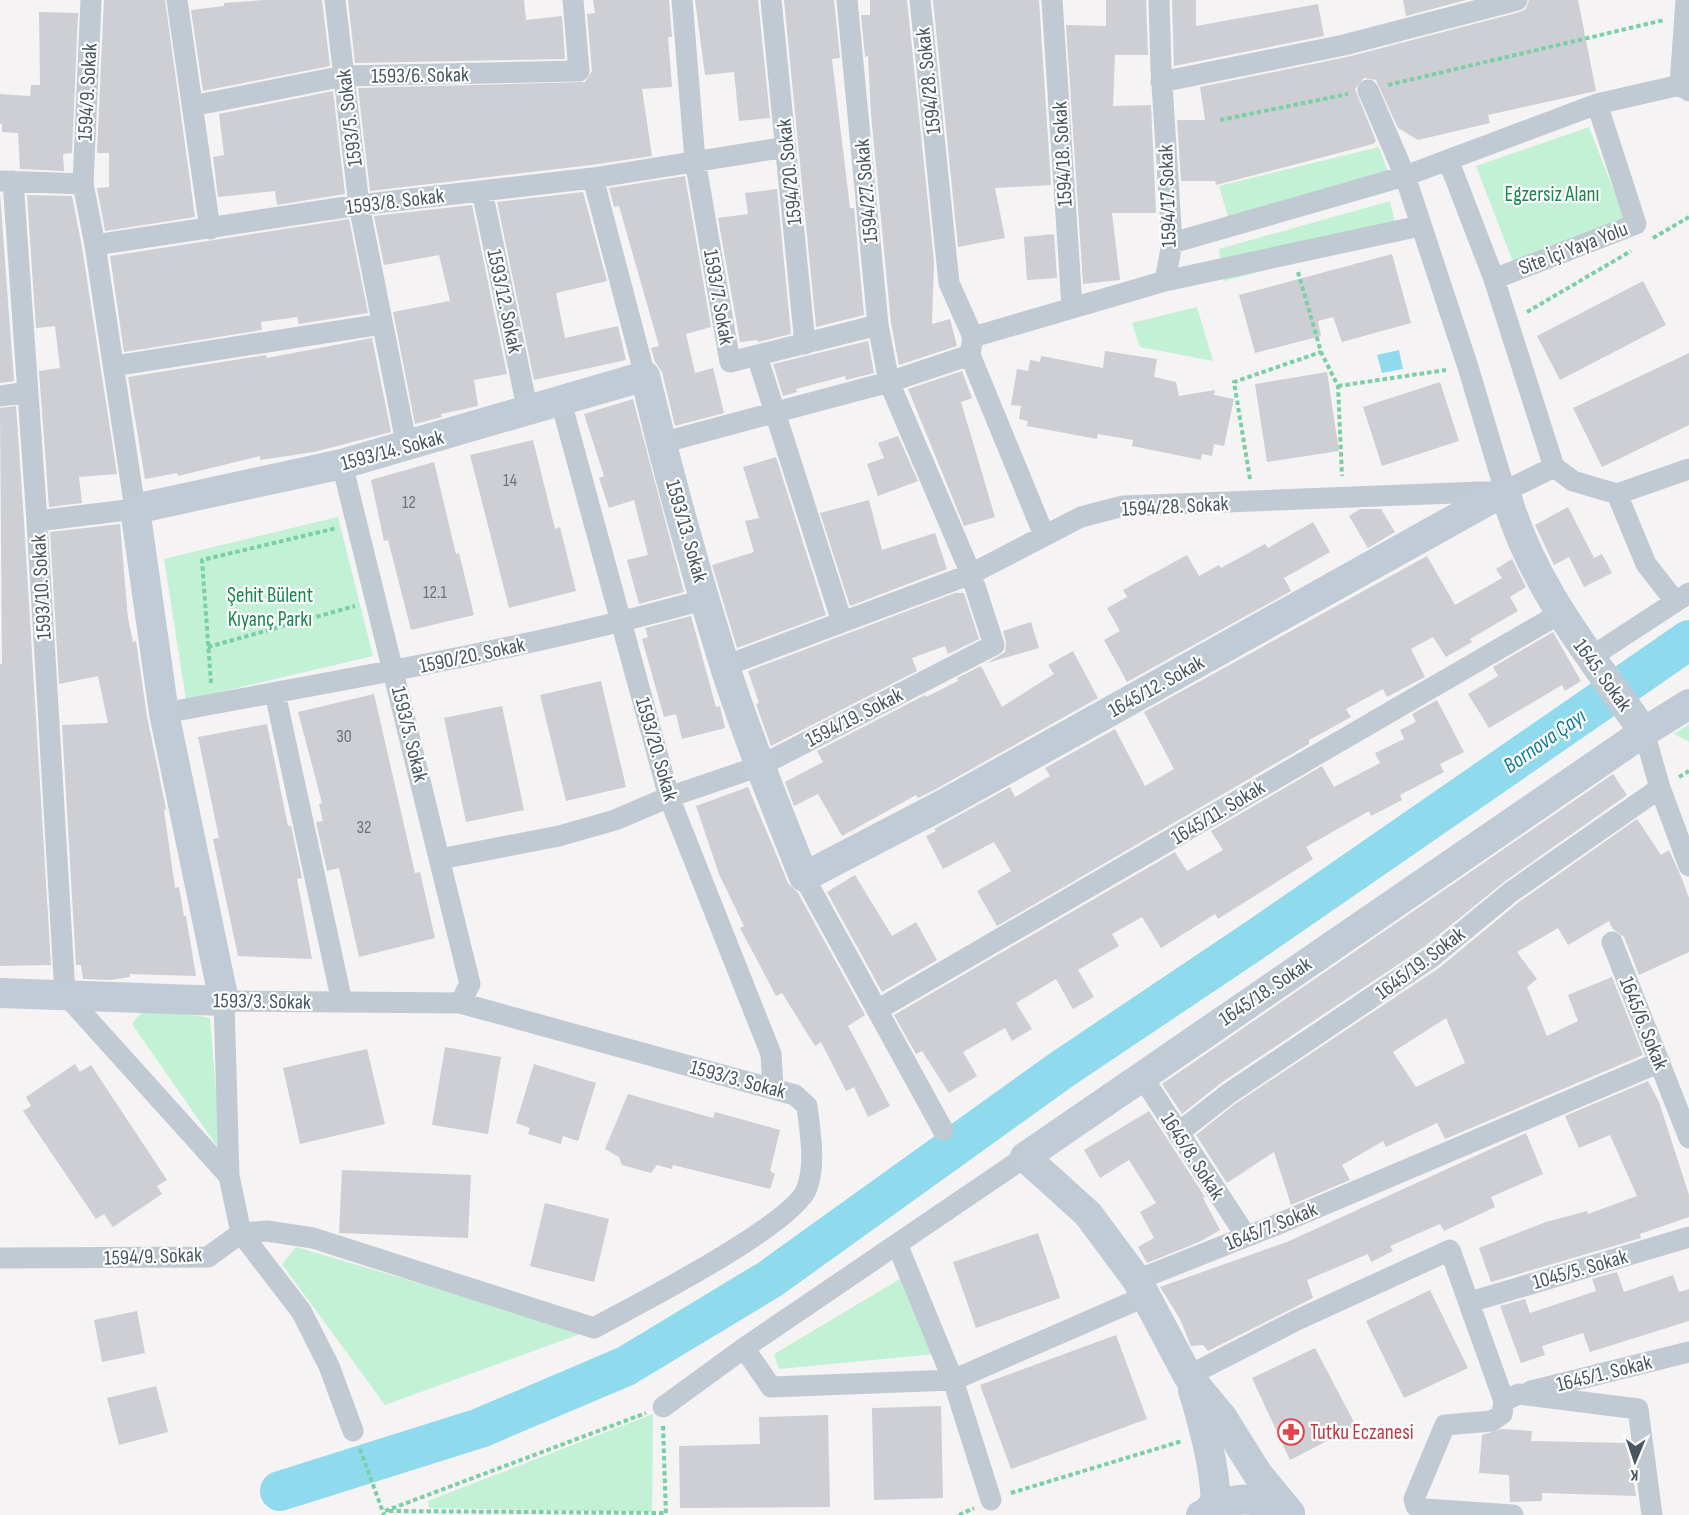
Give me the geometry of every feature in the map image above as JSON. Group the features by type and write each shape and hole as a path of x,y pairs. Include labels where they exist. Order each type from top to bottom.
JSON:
{"street":[{"name":"1594/9. Sokak","path":"91,0 83,184 95,245 135,509"},
{"path":"177,0 210,229"},
{"name":"1593/5. Sokak","path":"335,0 359,205 407,447"},
{"name":"1593/6. Sokak","path":"192,106 344,76 579,71 573,0"},
{"name":"1593/7. Sokak","path":"682,0 695,160 730,362 757,356 842,622"},
{"name":"1594/20. Sokak","path":"771,0 805,344"},
{"name":"1594/27. Sokak","path":"847,0 878,325 890,381"},
{"name":"1594/28. Sokak","path":"920,0 949,283 1044,535 1082,517 1123,506 1505,491"},
{"name":"1594/18. Sokak","path":"1052,0 1072,308"},
{"name":"1594/17. Sokak","path":"1159,0 1161,82 1172,243 1165,281"},
{"path":"1161,82 1344,45 1517,0"},
{"path":"1172,243 1449,162 1597,104 1684,88 1685,8"},
{"path":"1368,90 1405,176 1468,367 1505,491 1554,467"},
{"name":"Site İçi Yaya Yolu","path":"1494,279 1636,224 1597,104"},
{"name":"1593/8. Sokak","path":"95,245 359,205 593,178 786,147"},
{"path":"1449,162 1509,322 1554,467 1573,481 1617,494 1689,469"},
{"name":"1593/13. Sokak","path":"593,178 661,443 725,666 760,766 804,877"},
{"path":"7,181 83,184"},
{"name":"1593/10. Sokak","path":"7,181 38,521 65,994"},
{"name":"1593/12. Sokak","path":"482,191 528,412"},
{"path":"661,443 890,381 972,346 1072,308 1165,281 1420,226"},
{"path":"114,366 382,324"},
{"path":"757,356 878,325"},
{"name":"1593/14. Sokak","path":"135,509 342,464 528,412 645,376"},
{"name":"1594/19. Sokak","path":"440,859 559,836 615,820 669,797 760,766 994,645 971,574 890,381"},
{"path":"0,396 27,392"},
{"name":"1593/20. Sokak","path":"561,402 669,797 771,1054 773,1089"},
{"name":"1593/5. Sokak","path":"342,464 470,984 460,1003"},
{"name":"1645. Sokak","path":"1505,491 1514,526 1559,614 1644,732 1660,788 1681,818 1689,866"},
{"name":"1645/12. Sokak","path":"804,877 944,804 1505,491"},
{"path":"1591,657 1682,597 1646,564 1617,494"},
{"path":"38,521 135,509 165,713 224,1001 229,1176 241,1233 301,1311 330,1366 353,1431"},
{"path":"725,666 971,574 1044,535"},
{"name":"1590/20. Sokak","path":"165,713 394,671 620,623 706,598"},
{"name":"1645/11. Sokak","path":"877,1010 1559,614"},
{"path":"275,693 342,1002"},
{"name":"1645/18. Sokak","path":"1025,1157 1141,1075 1644,732 1689,704"},
{"name":"1645/19. Sokak","path":"1178,1133 1294,1048 1349,1014 1432,957 1511,892 1660,788"},
{"path":"804,877 943,1130"},
{"name":"1645/6. Sokak","path":"1612,942 1689,1138"},
{"name":"1593/3. Sokak","path":"0,993 224,1001 460,1003 795,1095 807,1107 812,1168 806,1191 795,1204 740,1247 594,1329 313,1238 267,1231 241,1233"},
{"path":"65,994 229,1176"},
{"name":"1645/7. Sokak","path":"953,1380 1246,1236 1660,1062"},
{"name":"1645/8. Sokak","path":"1141,1075 1246,1236"},
{"path":"663,1407 744,1348 1025,1157 1088,1214 1142,1288 1188,1376 1206,1435 1216,1502 1203,1515"},
{"name":"1594/9. Sokak","path":"0,1258 208,1257 241,1233"},
{"name":"1045/5. Sokak","path":"1470,1302 1689,1237"},
{"path":"897,1244 953,1380 991,1500"},
{"path":"1188,1376 1297,1320 1450,1250 1511,1398"},
{"path":"744,1348 771,1386 953,1380"},
{"name":"1645/1. Sokak","path":"1511,1398 1689,1352"},
{"path":"1188,1376 1222,1417 1257,1473 1296,1514"},
{"path":"1511,1398 1502,1414 1492,1421 1445,1425 1414,1499 1416,1506 1425,1509 1513,1515"},
{"path":"1511,1398 1638,1409 1652,1515"},
{"path":"1203,1515 1224,1503 1246,1499 1269,1502 1296,1514"}],"path":[{"path":"1220,120 1368,90 1685,8"},
{"path":"1649,240 1689,217"},
{"path":"1509,322 1639,246"},
{"path":"1296,265 1321,352 1338,386 1344,496"},
{"path":"1254,502 1234,382 1321,352"},
{"path":"1338,386 1468,367"},
{"path":"213,704 202,560 341,528"},
{"path":"208,646 360,604"},
{"path":"385,1513 663,1407"},
{"path":"353,1431 385,1513"},
{"path":"385,1513 666,1514 663,1432"},
{"path":"960,1515 991,1500 1206,1435"}],"green space":[{"name":"Egzersiz Alanı","path":"1589,127 1625,220 1513,262 1476,166"},
{"path":"1379,147 1389,175 1228,217 1219,186"},
{"path":"1390,201 1398,236 1224,281 1219,249"},
{"path":"1197,307 1213,361 1140,347 1132,323"},
{"name":"Şehit Bülent Kıyanç Parkı","path":"338,517 373,656 186,700 164,559"},
{"path":"1689,724 1689,742 1674,734"},
{"path":"149,1008 210,1018 221,1152 132,1024"},
{"path":"296,1247 571,1328 580,1334 385,1405 282,1264"},
{"path":"905,1276 935,1354 779,1369 774,1354"},
{"path":"653,1414 652,1512 429,1508 428,1501"}],"water":[{"path":"1399,350 1403,369 1382,373 1377,355"}],"building":[{"path":"104,0 165,0 195,217 105,231 97,188 109,187 109,153 97,153"},
{"path":"322,0 330,66 203,91 191,10 224,6 224,3"},
{"path":"348,0 524,0 526,20 562,16 565,59 355,63"},
{"path":"593,0 669,0 672,37 668,37 672,87 642,89 652,156 370,191 358,88 585,82 592,71 587,14 595,13"},
{"path":"695,0 758,0 770,118 739,121 734,72 705,75"},
{"path":"784,0 834,0 840,58 832,59 850,208 854,208 864,315 816,327"},
{"path":"870,0 907,0 934,261 932,324 950,319 957,346 899,365 891,323 871,114 868,56 865,57 861,15 870,15"},
{"path":"933,0 1039,0 1051,185 995,188 1005,238 958,247"},
{"path":"1106,0 1146,0 1148,55 1115,55 1113,106 1151,105 1156,213 1112,213 1120,280 1083,284 1066,25 1106,26"},
{"path":"1172,0 1196,0 1196,26 1318,4 1324,36 1174,66"},
{"path":"1403,0 1466,0 1406,16"},
{"path":"1529,0 1578,0 1596,91 1488,115 1490,123 1418,140 1398,128 1376,80 1364,78 1355,89 1376,141 1373,144 1216,185 1215,181 1181,181 1177,120 1205,120 1200,87 1347,57 1520,12 1526,9"},
{"path":"39,12 78,13 72,153 63,154 64,171 20,169 18,133 2,132 2,124 0,124 0,94 30,96 31,85 40,85"},
{"path":"333,91 345,194 277,205 275,191 218,197 213,157 224,155 219,114"},
{"path":"685,176 711,327 686,334 695,373 713,368 724,413 675,426 662,372 655,362 651,348 659,346 619,206 614,207 609,188"},
{"path":"777,189 791,334 758,342 757,340 740,342 718,218 748,214 745,193"},
{"path":"583,192 607,281 556,293 565,338 618,326 626,360 534,380 497,202"},
{"path":"0,194 14,381 0,383"},
{"path":"27,195 72,196 82,247 117,474 79,477 82,503 49,507 39,371 60,368 55,326 36,328"},
{"path":"472,205 507,374 474,380 478,406 441,414 442,417 415,424 393,312 450,301 439,255 384,265 374,216"},
{"path":"349,219 368,313 299,324 297,317 261,322 262,330 124,352 110,256"},
{"path":"1054,234 1057,278 1027,280 1024,237"},
{"path":"1392,254 1411,323 1342,342 1333,317 1318,321 1321,336 1255,353 1239,295"},
{"path":"1643,281 1666,325 1560,380 1537,336"},
{"path":"372,338 391,432 314,452 260,460 260,456 178,476 177,473 145,479 128,377 266,355 267,358"},
{"path":"868,341 874,373 846,380 845,376 796,389 797,392 783,396 773,364"},
{"path":"1105,351 1157,359 1154,377 1176,382 1179,396 1215,390 1214,395 1234,399 1224,446 1214,444 1212,456 1202,454 1201,460 1132,446 1133,440 1098,434 1097,439 1027,426 1028,421 1019,419 1021,406 1011,405 1017,369 1028,371 1030,360 1040,362 1041,356 1103,368"},
{"path":"1689,353 1689,425 1602,467 1573,408"},
{"path":"962,371 972,398 961,402 995,517 964,526 908,389"},
{"path":"1327,372 1339,451 1267,462 1255,384"},
{"path":"1440,382 1459,441 1382,466 1363,407"},
{"path":"633,399 684,592 639,604 627,560 648,555 634,500 609,508 599,478 604,476 584,414"},
{"path":"16,406 51,965 0,966 0,664 2,664 0,408"},
{"path":"898,436 918,481 878,496 867,464 884,458 878,443"},
{"path":"533,440 555,529 560,527 576,591 509,608 470,455"},
{"path":"776,457 826,615 737,648 712,565 754,552 745,521 759,518 743,467"},
{"path":"434,462 456,554 459,553 474,615 411,630 388,540 384,541 371,480"},
{"path":"869,500 882,550 935,533 947,569 850,606 820,513"},
{"path":"1568,507 1594,558 1602,554 1612,573 1584,587 1569,557 1554,565 1535,525"},
{"path":"1360,509 1381,509 1395,532 1368,548 1349,516"},
{"path":"1313,522 1330,552 1284,578 1291,591 1127,682 1104,640 1120,631 1107,608 1127,597 1123,590 1187,555 1199,576 1219,565 1221,568 1265,544 1268,548"},
{"path":"120,524 128,618 133,642 136,641 147,716 166,809 164,810 175,888 179,887 184,916 186,916 196,976 130,974 130,977 110,980 83,979 81,965 76,965 62,725 108,723 98,676 59,684 50,532"},
{"path":"1427,556 1455,605 1502,578 1496,569 1512,559 1526,587 1510,597 1518,611 1470,639 1472,642 1446,657 1433,637 1411,649 1425,677 1387,697 1383,689 1346,709 1351,717 1309,740 1309,744 997,926 977,891 1011,871 994,842 943,869 926,836 936,831 934,829 1010,787 1015,797 1050,776 1045,768 1115,729 1145,786 1174,769 1144,712"},
{"path":"955,593 964,593 979,639 948,654 945,646 912,658 917,671 771,746 756,704 759,703 748,671"},
{"path":"691,616 716,707 720,706 725,728 682,739 676,714 664,717 642,639 648,637 645,628"},
{"path":"1031,622 1039,648 987,663 1005,652 1006,642 1003,631"},
{"path":"1553,632 1581,681 1565,691 1562,685 1489,728 1468,694 1498,676 1493,667"},
{"path":"1073,651 1098,698 936,789 918,798 916,795 842,836 818,794 794,806 785,782 823,762 817,751 925,695 926,697 958,681 957,678 981,666 1002,707 1054,674 1048,665"},
{"path":"601,681 626,787 566,801 540,695"},
{"path":"374,694 415,873 420,872 435,938 359,957 339,868 327,871 316,822 323,821 319,804 322,803 298,712"},
{"path":"1437,700 1464,752 1440,764 1444,772 1400,795 1402,800 1371,816 1369,811 1306,847 1313,859 1218,919 1215,914 1161,948 1142,917 1112,934 1119,946 1078,970 1094,997 1073,1009 1056,979 1016,1003 1032,1029 1012,1041 1005,1028 963,1052 977,1076 949,1093 922,1051 916,1054 894,1015 1175,852 1187,871 1223,850 1211,831 1322,766 1334,787 1380,763 1375,753 1404,739 1400,730 1416,722 1412,714"},
{"path":"502,706 524,810 466,822 444,718"},
{"path":"267,724 288,826 291,826 302,878 297,879 312,959 238,956 213,839 219,838 198,737"},
{"path":"1613,774 1627,795 1504,882 1424,947 1221,1083 1182,1114 1162,1084"},
{"path":"748,787 788,883 798,893 865,1015 848,1026 890,1106 868,1117 854,1087 846,1091 821,1042 815,1046 782,993 776,996 740,928 744,926 719,874 696,806"},
{"path":"1637,819 1661,855 1669,850 1689,898 1689,952 1639,975 1624,937 1613,929 1609,921 1568,945 1558,928 1517,952 1537,979 1527,987 1547,1036 1578,1021 1568,995 1612,977 1643,1055 1445,1139 1437,1123 1386,1147 1383,1141 1342,1165 1350,1180 1291,1205 1274,1152 1227,1183 1196,1135 1235,1104 1439,968 1519,902","holes":["1446,1018 1465,1063 1416,1087 1393,1052"]},
{"path":"855,875 892,936 916,922 937,960 882,992 827,892"},
{"path":"445,1047 501,1057 488,1134 432,1125"},
{"path":"367,1049 385,1124 300,1144 283,1068"},
{"path":"75,1064 80,1072 91,1065 167,1180 157,1186 162,1194 113,1227 104,1214 96,1219 23,1111 31,1106 26,1097"},
{"path":"534,1064 596,1083 578,1141 563,1136 561,1144 528,1134 530,1128 516,1123"},
{"path":"1648,1081 1659,1102 1689,1195 1689,1217 1640,1234 1641,1238 1491,1282 1479,1248 1546,1222 1587,1211 1588,1214 1637,1196 1610,1135 1579,1148 1565,1116"},
{"path":"628,1094 713,1118 715,1112 780,1130 770,1171 775,1174 770,1189 673,1165 672,1169 657,1165 651,1173 622,1165 619,1157 605,1149"},
{"path":"1149,1111 1205,1197 1203,1198 1220,1230 1199,1242 1147,1263 1138,1247 1154,1238 1140,1212 1156,1203 1129,1160 1100,1178 1084,1150"},
{"path":"1526,1133 1543,1174 1491,1197 1495,1207 1444,1231 1440,1224 1390,1246 1393,1251 1371,1262 1368,1254 1307,1280 1313,1298 1208,1351 1203,1345 1191,1346 1180,1319 1160,1287 1287,1242"},
{"path":"342,1170 471,1175 468,1238 339,1233"},
{"path":"545,1203 609,1219 594,1282 530,1266"},
{"path":"1038,1233 1060,1298 976,1328 953,1262"},
{"path":"1617,1272 1624,1292 1673,1275 1679,1292 1689,1289 1689,1321 1590,1352 1583,1333 1542,1346 1545,1355 1521,1363 1500,1306 1525,1299 1530,1313 1596,1291 1592,1279"},
{"path":"1430,1290 1468,1368 1404,1398 1366,1321"},
{"path":"137,1311 145,1353 102,1362 94,1320"},
{"path":"1116,1335 1147,1419 1011,1469 980,1385"},
{"path":"1315,1348 1356,1426 1290,1460 1252,1378"},
{"path":"156,1386 168,1432 119,1445 107,1398"},
{"path":"941,1406 943,1498 874,1500 872,1408"},
{"path":"828,1415 830,1507 680,1508 679,1446 760,1444 759,1417"},
{"path":"1502,1429 1532,1431 1531,1441 1627,1443 1636,1496 1542,1493 1542,1501 1510,1502 1509,1475 1479,1473 1482,1435"}],"waterway":[{"name":"Bornova Çayı","path":"280,1491 480,1428 626,1366 770,1279 1061,1070 1262,935 1689,640"}],"place":[{"name":"Tutku Eczanesi","path":"1291,1432"}]}
